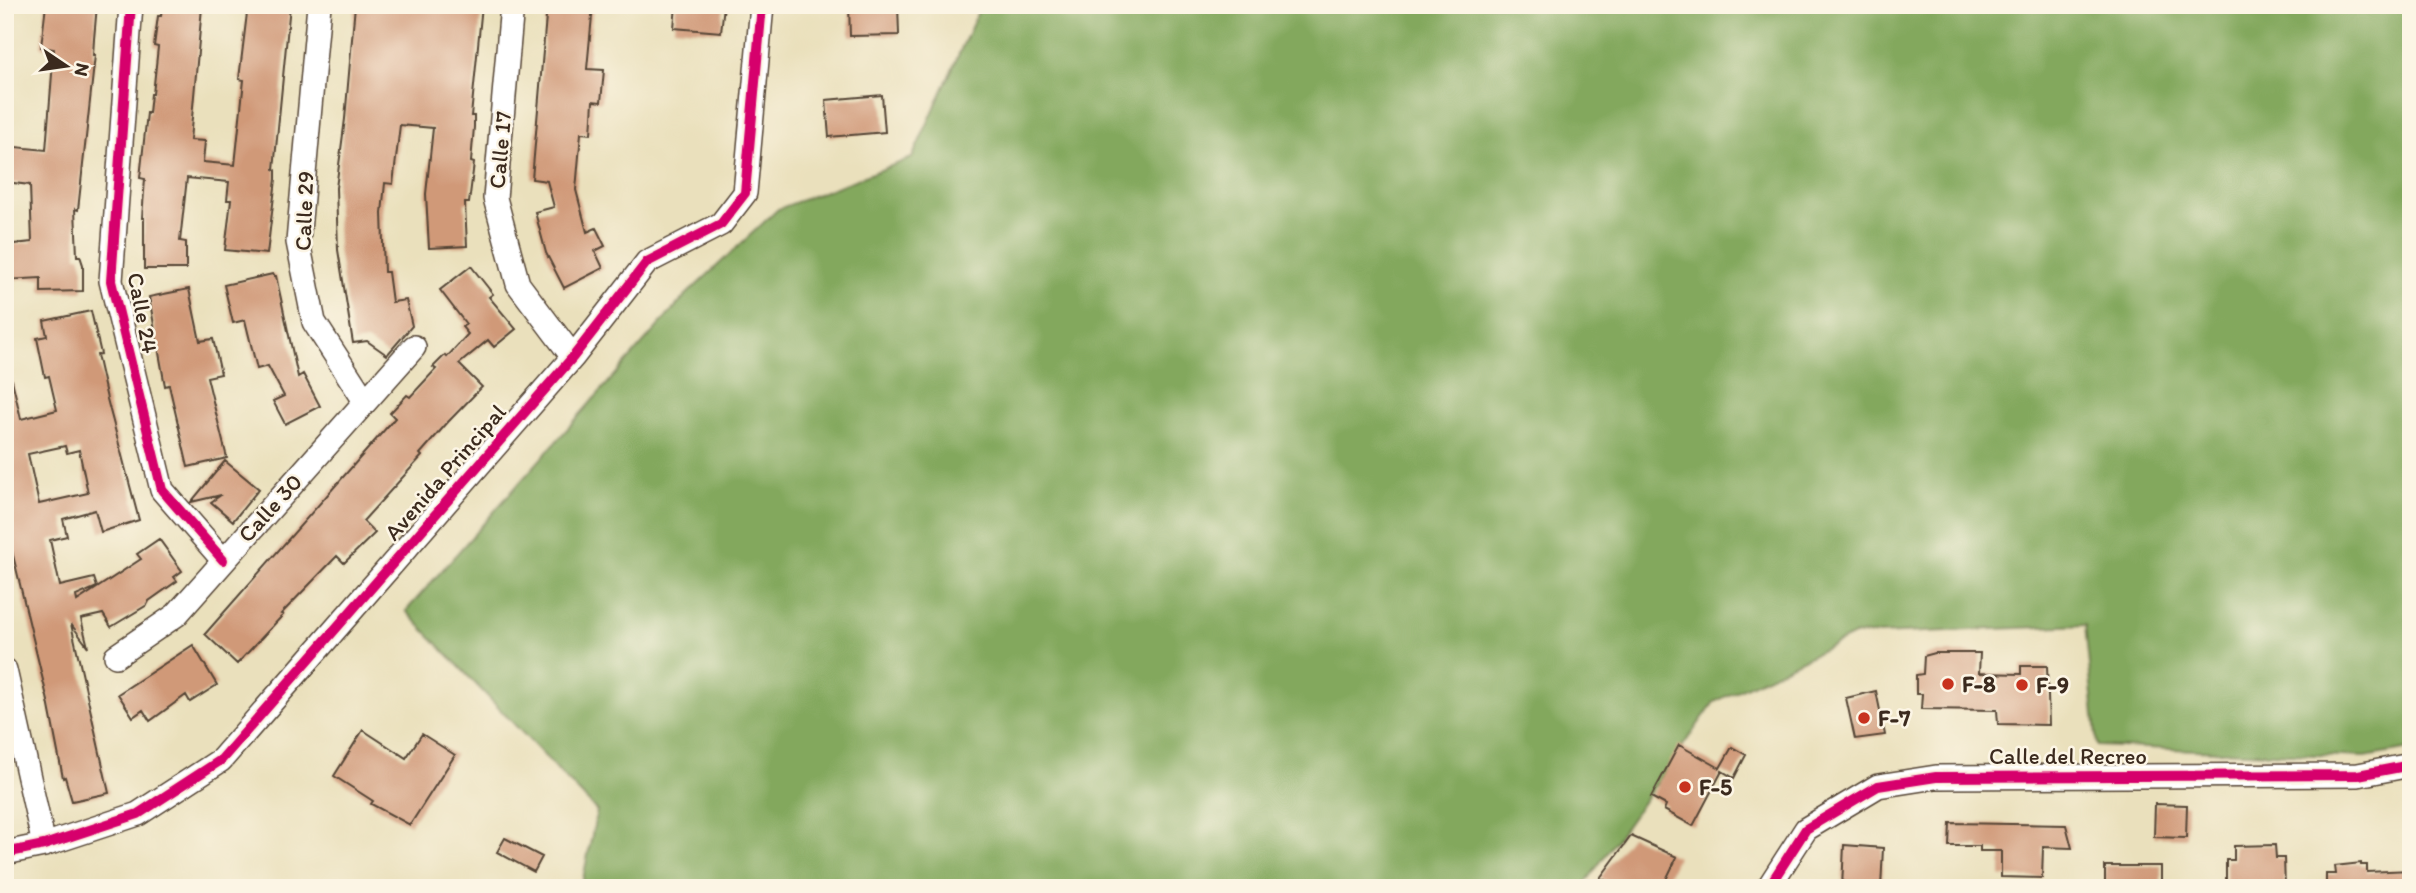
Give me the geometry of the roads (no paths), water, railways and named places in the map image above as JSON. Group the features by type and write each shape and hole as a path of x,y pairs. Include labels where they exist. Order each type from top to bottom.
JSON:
{"street":[{"name":"Calle 24","path":"131,5 111,281 162,490 223,560"},
{"name":"Calle 29","path":"318,5 298,242 314,322 365,401"},
{"name":"Calle 17","path":"512,5 495,198 518,284 573,357"},
{"name":"Avenida Principal","path":"5,853 44,845 138,814 222,760 573,357 647,262 721,224 745,193 762,5"},
{"name":"Calle 30","path":"116,656 176,615 414,347"},
{"path":"5,670 44,845"},
{"name":"Calle del Recreo","path":"1768,888 1806,829 1878,786 1936,777 2358,775 2411,765"}],"place":[{"name":"F-8","path":"1948,684"},
{"name":"F-9","path":"2022,685"},
{"name":"F-7","path":"1864,718"},
{"name":"F-5","path":"1685,787"}]}
